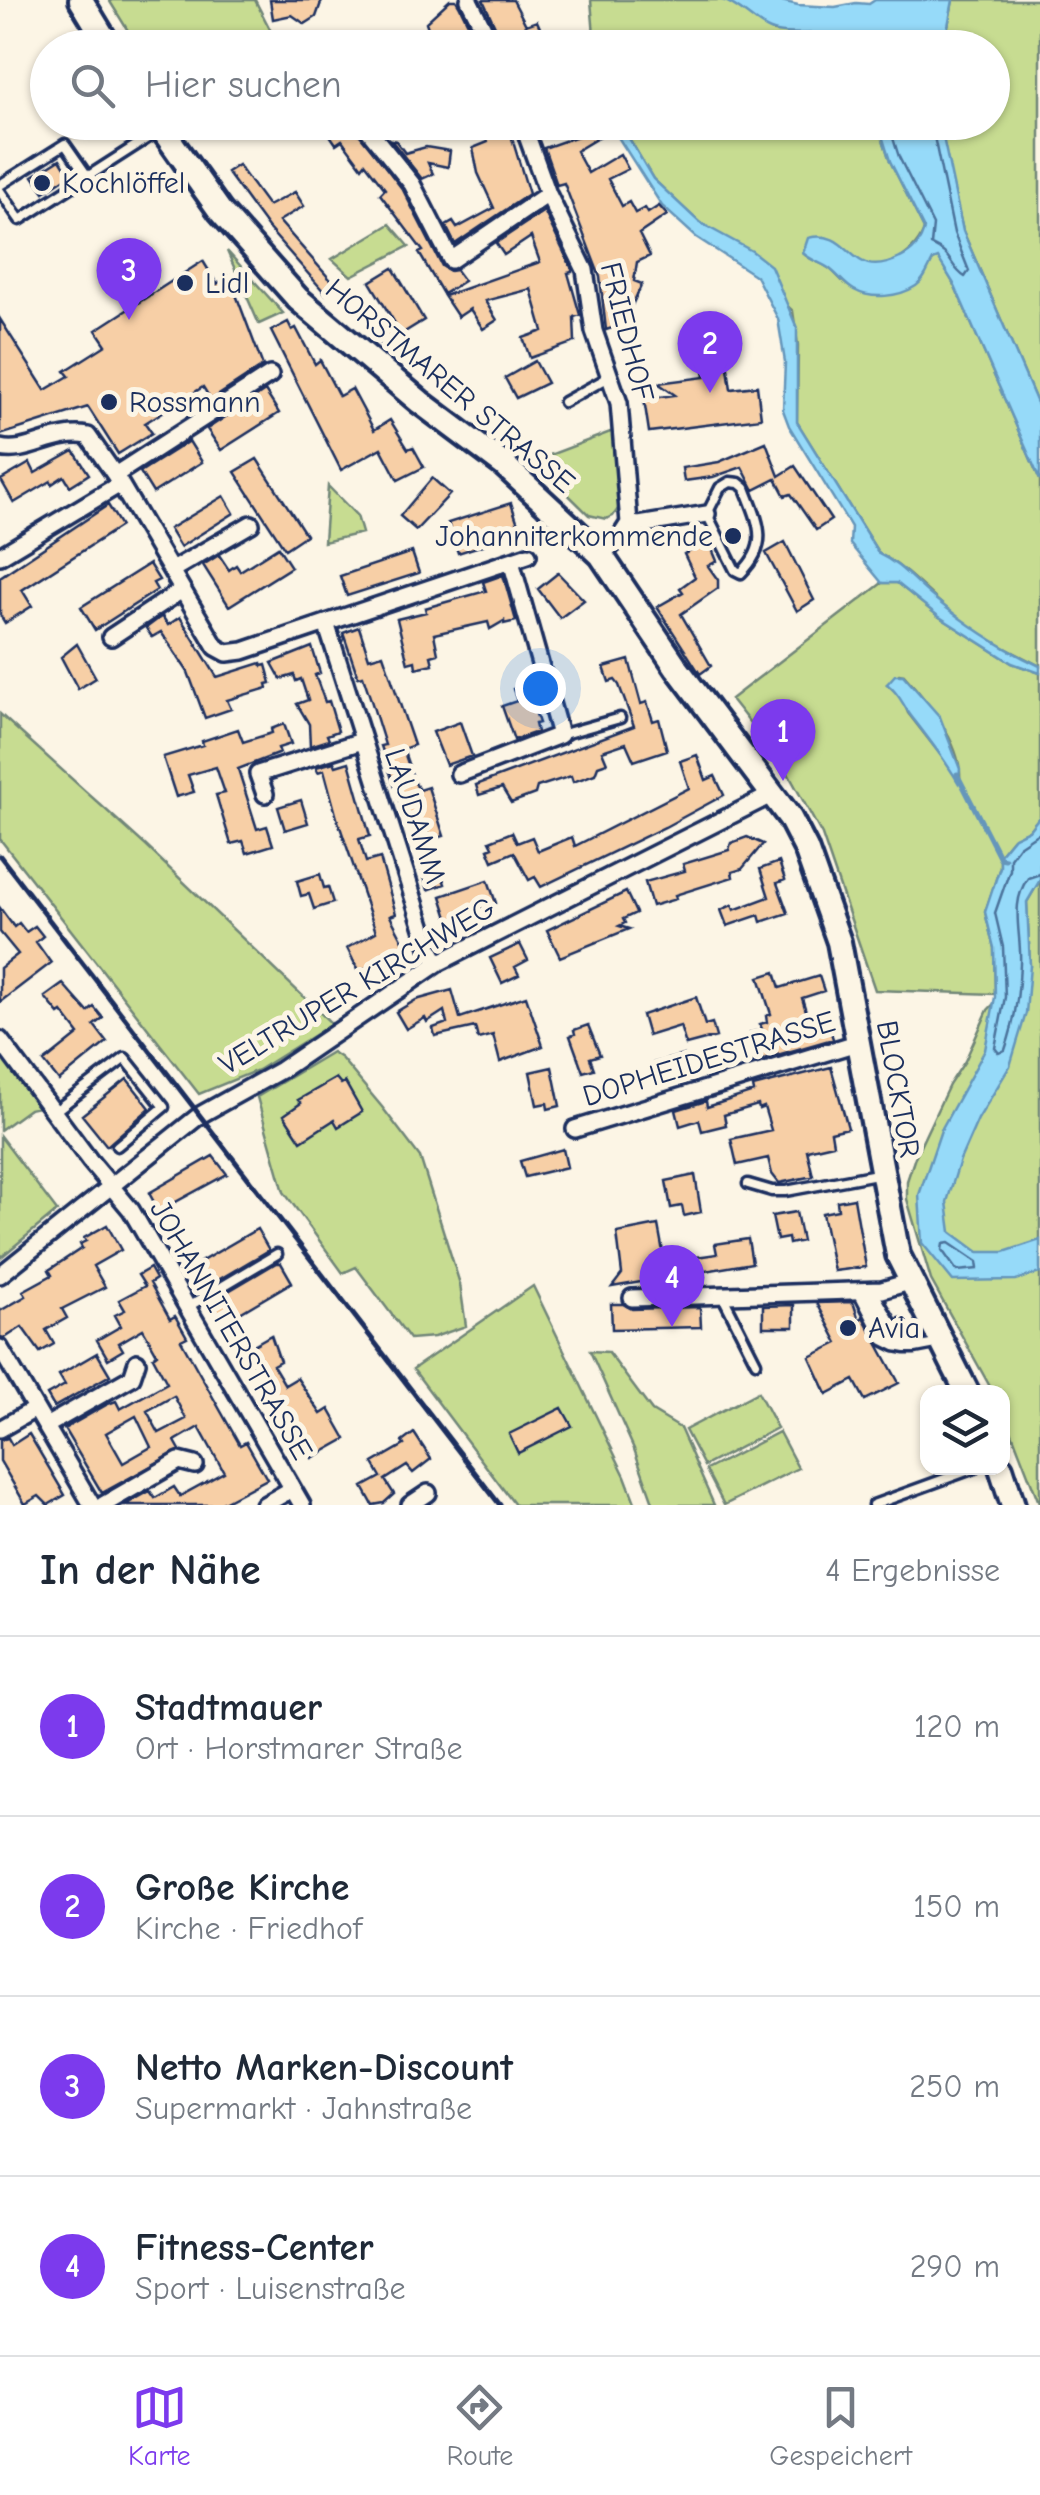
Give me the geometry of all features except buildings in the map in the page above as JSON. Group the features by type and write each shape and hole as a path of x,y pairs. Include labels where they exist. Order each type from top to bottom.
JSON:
{"main road":[{"path":"81,0 99,30"},
{"name":"HORSTMARER STRASSE","path":"169,140 220,212 298,299 420,402 504,465 601,555 677,668 774,794"},
{"name":"BLOCKTOR","path":"774,794 806,849 846,970 890,1223 909,1282 963,1385"},
{"path":"1003,1475 1013,1505"}],"street":[{"path":"469,0 484,30"},
{"path":"377,140 412,184 451,260 548,194"},
{"name":"FRIEDHOF","path":"528,140 548,194 585,270 588,305 619,403 629,523"},
{"path":"0,556 270,375"},
{"path":"0,448 11,450 68,432 88,436 216,647 228,653 528,555"},
{"path":"601,555 629,523 639,526 707,514"},
{"path":"172,570 250,524"},
{"path":"511,561 560,736"},
{"path":"111,637 182,590"},
{"name":"LAUDAMM","path":"326,623 429,946 438,963"},
{"name":"LAUDAMM","path":"458,774 560,736"},
{"name":"LAUDAMM","path":"265,794 258,774 362,742"},
{"name":"VELTRUPER KIRCHWEG","path":"0,1275 219,1101 280,1070 438,963 774,794"},
{"name":"JOHANNITERSTRASSE","path":"0,1040 131,1210 302,1505"},
{"name":"DOPHEIDESTRASSE","path":"575,1128 860,1042"},
{"path":"632,1298 873,1292 909,1282"},
{"path":"0,1348 92,1505"},
{"path":"46,1426 132,1377 137,1362"},
{"path":"0,1430 35,1409"},
{"path":"103,1505 179,1461 195,1465"},
{"path":"264,1505 292,1489"},
{"path":"410,1505 428,1493"}],"lane":[{"path":"88,178 65,144 0,188 20,220 88,178 140,140"},
{"path":"564,402 612,376"},
{"path":"742,484 762,534 743,572 735,570 707,514 722,485 742,484"},
{"path":"560,736 620,718"},
{"path":"55,1110 125,1058 164,1106 117,1146"},
{"path":"748,1184 786,1191 882,1173"},
{"path":"186,1308 277,1254"},
{"path":"873,1292 895,1346 941,1344"},
{"path":"873,1292 911,1348"},
{"path":"722,1295 756,1362"},
{"path":"901,1324 911,1348"},
{"path":"873,1505 956,1475"}],"green space":[{"path":"109,0 255,0 270,30 128,30"},
{"path":"591,0 722,0 732,2 771,30 594,30"},
{"path":"953,0 1040,0 1040,410 963,231 942,140 1010,140 1010,30 947,30"},
{"path":"630,140 883,140 924,229 921,237 909,252 883,266 865,265 824,237 803,253 830,269 850,288 867,293 901,292 919,280 938,257 954,284 1040,480 1040,666 968,625 899,566 879,554 797,422 798,345 793,311 653,179"},
{"path":"390,224 409,246 351,276 332,259"},
{"path":"227,251 283,313 259,324"},
{"path":"613,431 623,502 606,519 589,515 534,461"},
{"path":"328,486 357,516 362,533 324,542"},
{"path":"882,583 897,583 938,616 1012,663 1040,673 1040,816 1000,854 1000,867 985,912 994,948 995,994 875,990 822,835 784,766 731,699","holes":["899,674 904,675 949,738 956,752 960,780 908,713 902,698 887,684"]},
{"path":"0,714 146,846 332,1024 258,1070 199,1094 0,839"},
{"path":"1040,880 1040,1505 1010,1428 1010,1385 989,1385 931,1280 907,1199 907,1181 915,1157 988,1010 1030,966 1027,902"},
{"path":"332,1052 341,1058 420,1157 460,1284 466,1326 434,1337 410,1339 356,1267 343,1273 284,1192 257,1097"},
{"path":"0,1054 39,1107 29,1109 0,1130"},
{"path":"0,1136 57,1211 0,1258"},
{"path":"533,1286 636,1505 515,1505 413,1369"},
{"path":"590,1351 608,1352 652,1411 680,1428 714,1505 654,1505 634,1449"},
{"path":"758,1392 777,1428 704,1466 685,1430"},
{"path":"779,1432 798,1468 724,1505 706,1470"}],"water":[{"path":"722,0 777,0 835,7 875,0 953,0 947,30 770,30"},
{"path":"620,140 630,140 653,179 699,222 771,266 797,328 797,422 879,554 972,627 1040,666 1040,673 1012,663 938,616 897,583 882,583 850,544 851,527 783,410 785,362 778,319 756,276 696,237 662,206"},
{"path":"883,140 944,140 963,231 1040,410 1040,480 954,284 938,258 916,286 894,295 877,296 854,290 803,253 808,238 823,237 870,264 883,264 913,250 924,229"},
{"path":"895,675 903,675 940,717 960,769 958,782 887,684"},
{"path":"1040,816 1040,880 1027,902 1030,966 1026,1013 1010,1066 978,1119 947,1202 951,1232 978,1252 1004,1252 1040,1240 1040,1273 1016,1280 953,1281 922,1243 919,1195 941,1130 985,1050 995,997 994,948 985,912 1000,867 1000,854"}],"waterway":[{"path":"957,774 1000,858 1005,859"}],"railway":[{"path":"0,856 500,1505"}],"place":[{"name":"Kochlöffel","path":"42,183"},
{"name":"Lidl","path":"185,283"},
{"name":"Netto Marken-Discount","path":"129,320"},
{"name":"Große Kirche","path":"710,393"},
{"name":"Rossmann","path":"109,402"},
{"name":"Johanniterkommende","path":"733,536"},
{"name":"Stadtmauer","path":"783,781"},
{"name":"Fitness-Center","path":"672,1327"},
{"name":"Avia","path":"848,1328"}]}
